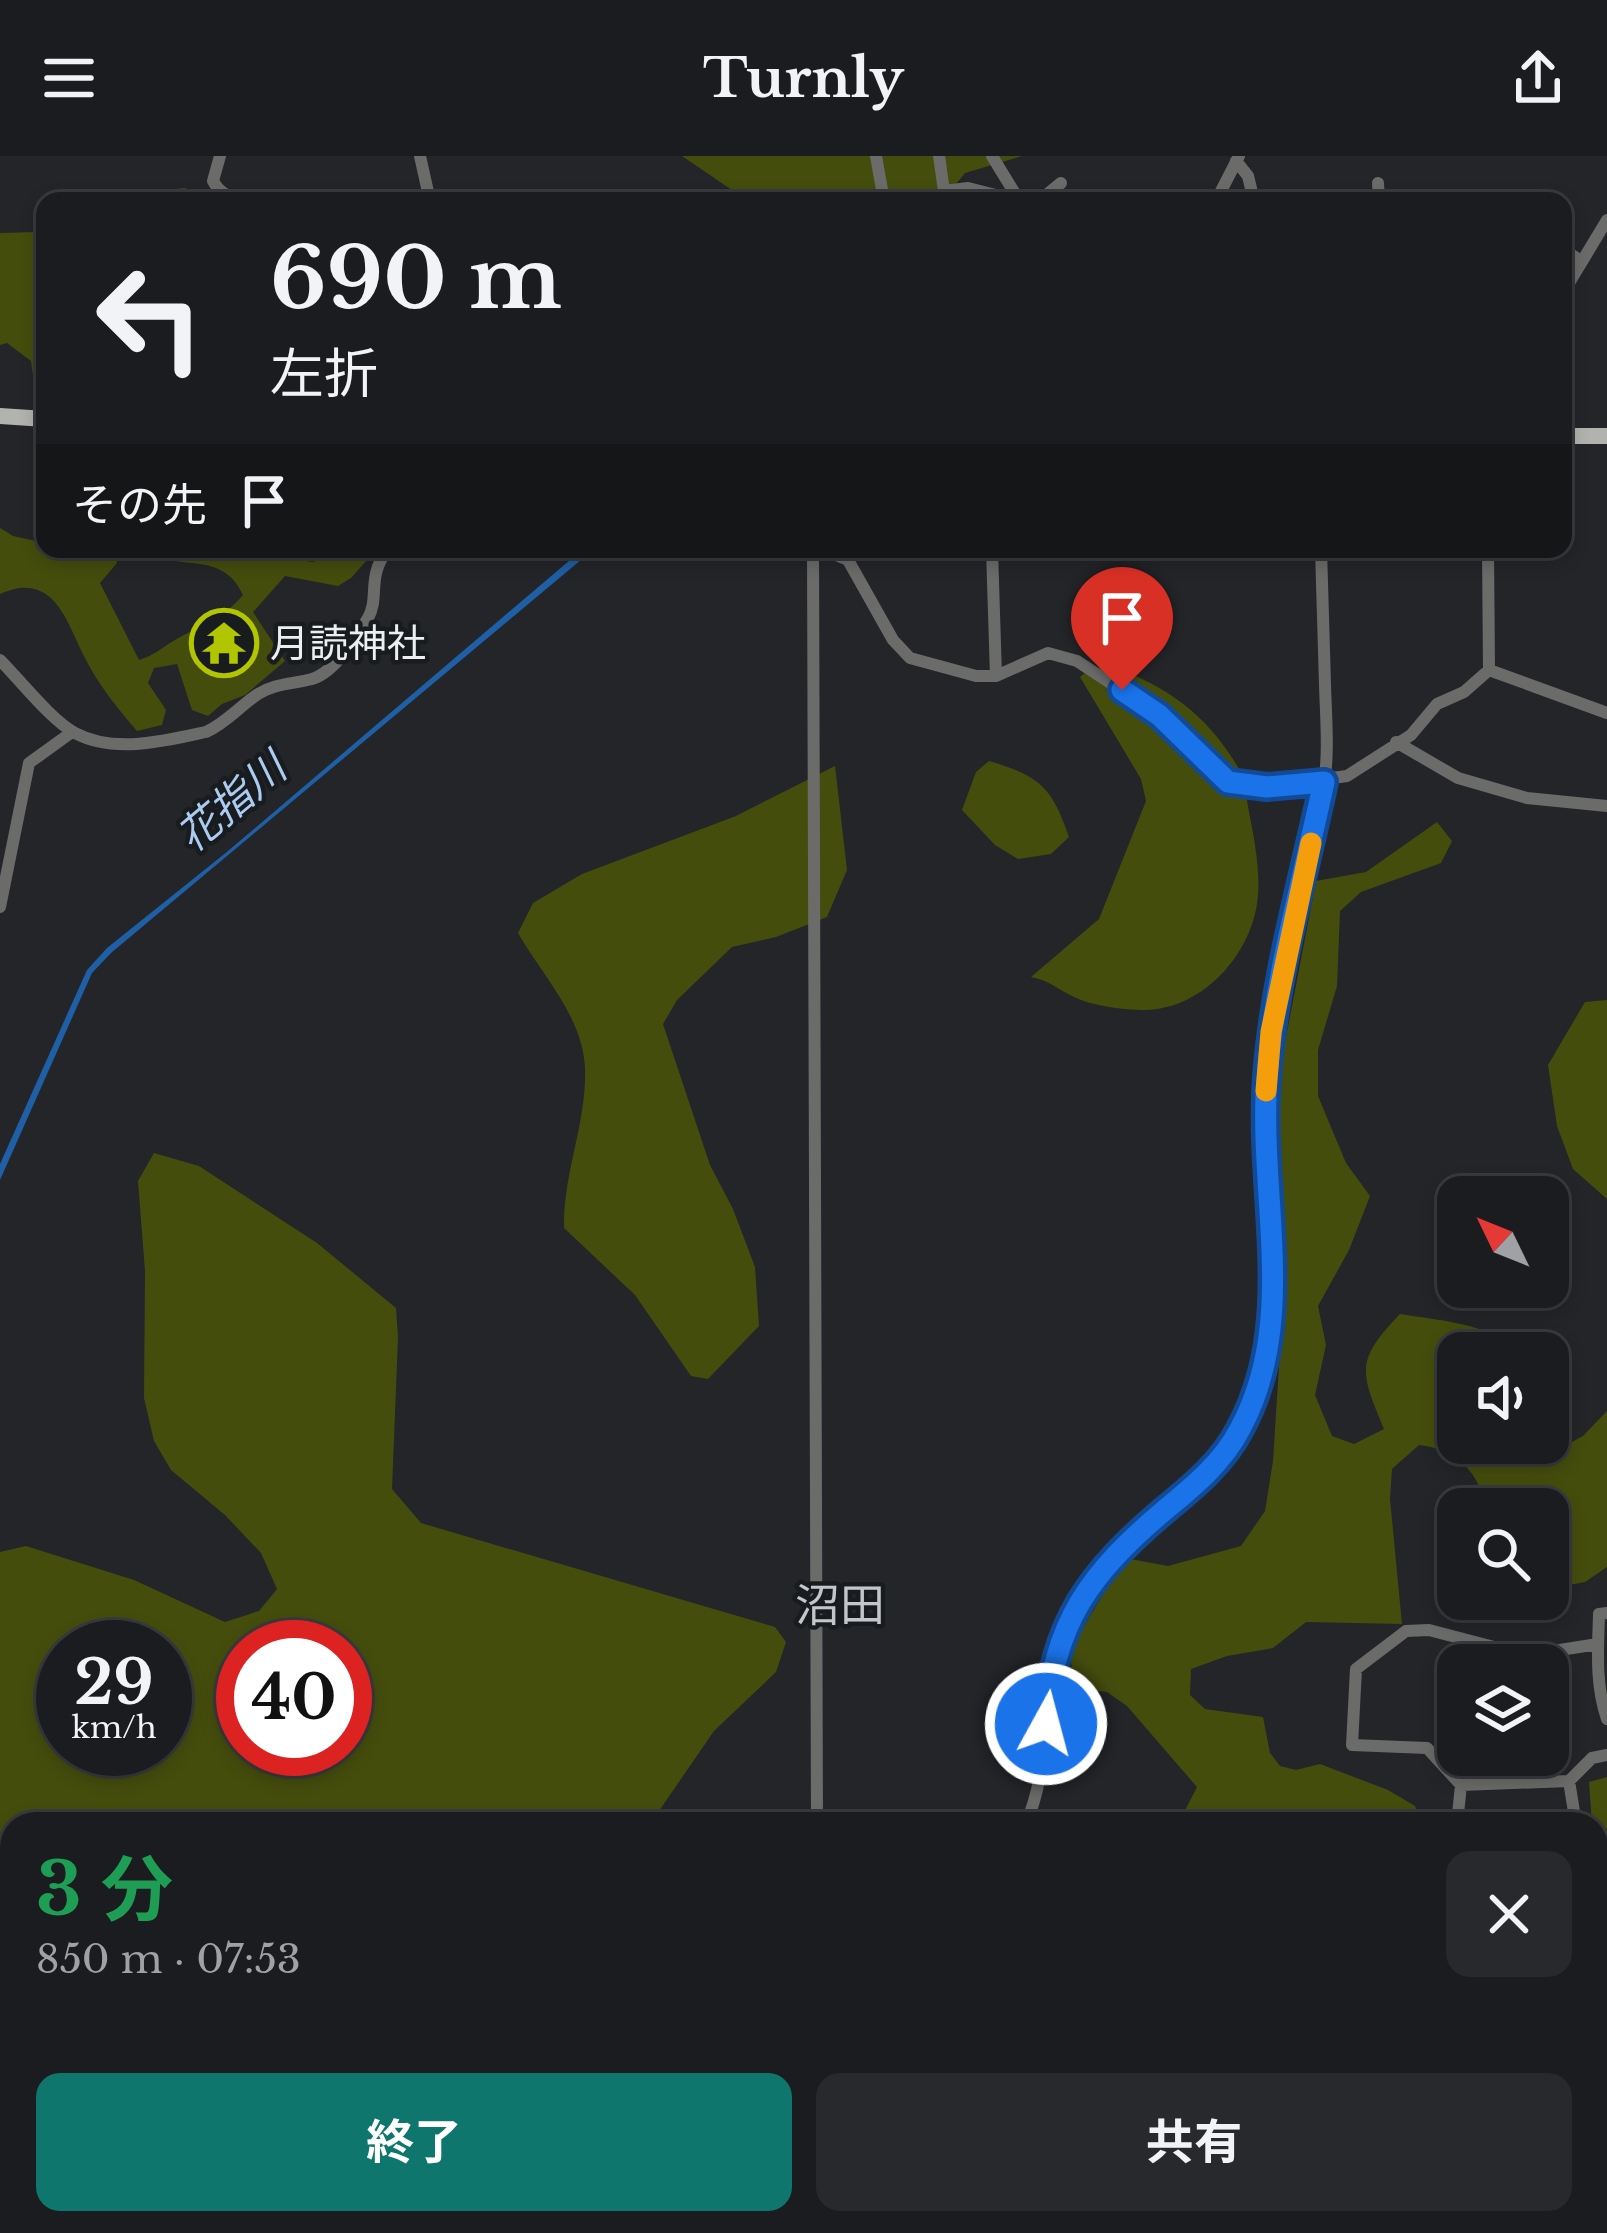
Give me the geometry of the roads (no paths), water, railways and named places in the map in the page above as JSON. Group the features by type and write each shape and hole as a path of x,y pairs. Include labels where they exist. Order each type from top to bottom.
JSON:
{"main road":[{"path":"0,416 36,418"},
{"path":"1572,436 1607,436"}],"street":[{"path":"220,156 213,181 221,192"},
{"path":"420,156 428,192"},
{"path":"876,156 882,192"},
{"path":"939,156 942,192"},
{"path":"996,157 1014,192"},
{"path":"1220,192 1237,158"},
{"path":"1237,158 1252,192"},
{"path":"1050,192 1061,183"},
{"path":"1378,183 1378,192"},
{"path":"1572,277 1607,220"},
{"path":"1572,255 1581,261"},
{"path":"0,660 72,732 120,745 194,734 219,726 277,684 316,678 334,664 372,613 375,566 381,558"},
{"path":"813,558 817,1812"},
{"path":"843,558 893,640 910,658 976,676 996,676 1048,652 1077,661 1159,715 1228,782 1267,787 1324,782 1361,769 1411,735 1437,704 1464,692 1490,670"},
{"path":"992,558 996,676"},
{"path":"1031,1812 1044,1758 1051,1674 1072,1614 1102,1568 1215,1466 1240,1431 1263,1377 1272,1322 1264,1126 1271,1032 1324,782 1321,558"},
{"path":"1489,558 1490,670"},
{"path":"1490,670 1607,713"},
{"path":"0,907 29,763 72,732"},
{"path":"1396,742 1458,778 1527,799 1607,806"},
{"path":"1607,1613 1600,1614 1598,1644 1598,1692 1607,1718"},
{"path":"1458,1812 1461,1785 1427,1748 1352,1745 1356,1669 1406,1631 1429,1630 1513,1652 1598,1644"},
{"path":"1461,1785 1569,1781 1592,1758 1607,1754"},
{"path":"1569,1781 1574,1812"}],"water":[{"name":"花指川","path":"572,558 583,558 92,973 0,1180 0,1164 87,970 107,948"}],"place":[{"name":"月読神社","path":"224,643"}],"district":[{"name":"沼田","path":"840,1605"}]}
